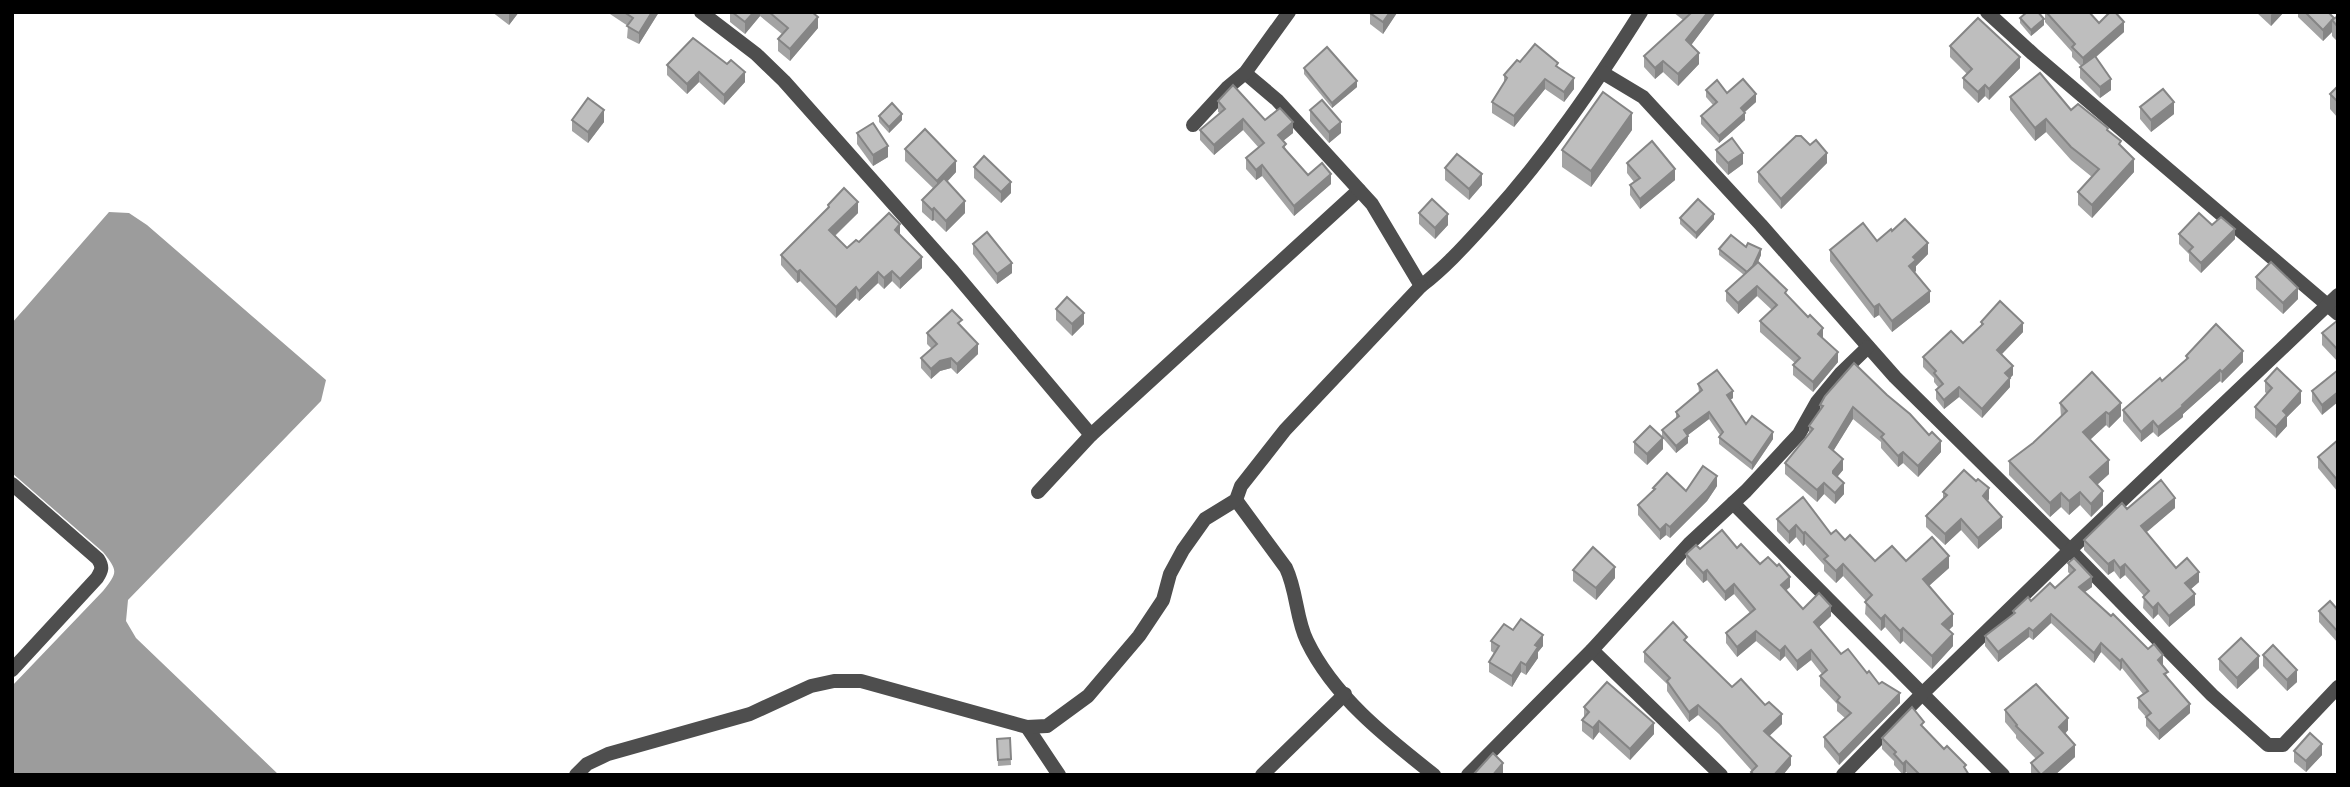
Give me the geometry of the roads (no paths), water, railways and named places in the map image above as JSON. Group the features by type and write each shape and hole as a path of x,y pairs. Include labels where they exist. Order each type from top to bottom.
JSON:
{"street":[{"path":"701,12 756,54 784,81 953,271 1091,435"},
{"path":"1193,125 1227,88 1245,74 1289,12"},
{"path":"576,775 587,764 608,754 750,714 811,686 834,681 861,681 1027,727 1048,726 1088,695 1139,636 1163,600 1170,574 1183,550 1205,519 1236,500 1241,486 1285,430 1421,286 1446,267 1524,181 1603,73 1641,12"},
{"path":"1843,775 2070,550 2335,304 2033,54 1987,12"},
{"path":"1603,73 1643,97 1895,377 2212,695 2268,745 2283,745 2338,687"},
{"path":"1245,74 1277,100 1371,204 1421,286"},
{"path":"1038,492 1091,435 1359,190"},
{"path":"1468,775 1592,650 1689,544 1799,435 1817,402 1841,373 1868,347"},
{"path":"12,485 102,565 102,571 97,578 12,670"},
{"path":"1236,500 1286,568 1306,639 1325,673 1372,724 1434,775"},
{"path":"1733,503 2003,775"},
{"path":"1592,650 1721,775"},
{"path":"1262,775 1345,694"},
{"path":"1027,727 1059,775"}]}
